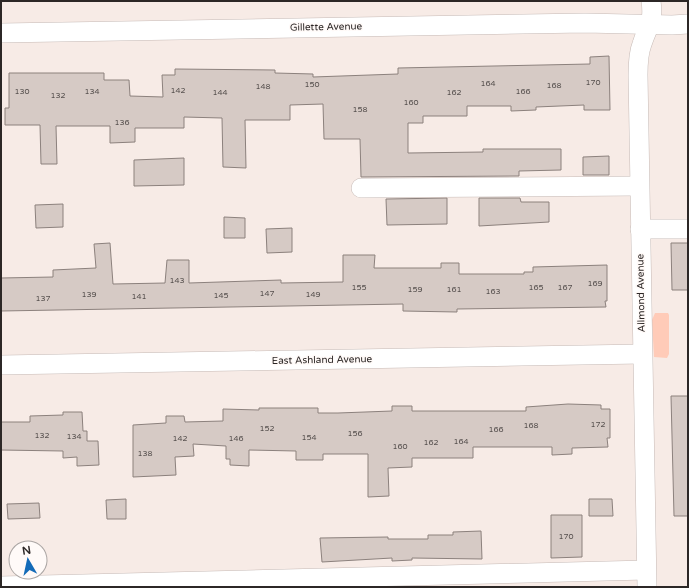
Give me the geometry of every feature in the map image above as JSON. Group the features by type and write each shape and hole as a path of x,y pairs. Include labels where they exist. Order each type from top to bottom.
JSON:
{"street":[{"name":"Allmond Avenue","path":"646,579 638,58 642,43 651,25 653,13 651,1"},
{"name":"Gillette Avenue","path":"1,33 577,23 651,25 688,24"},
{"path":"361,188 640,186"},
{"path":"640,229 688,229"},
{"name":"East Ashland Avenue","path":"1,365 642,354"},
{"path":"1,586 646,579"}],"shaded area":[{"path":"655,313 668,313 669,315 669,354 667,358 654,357 652,320"}],"building":[{"path":"609,56 610,110 584,110 584,105 536,107 536,110 511,111 511,106 467,106 467,116 423,116 423,123 408,123 408,153 483,152 483,149 561,149 561,170 519,171 519,176 361,177 360,139 324,139 323,104 290,105 290,120 245,120 246,168 223,167 222,118 184,117 184,128 135,128 135,142 110,143 110,126 56,126 57,164 41,164 40,125 5,125 5,108 9,108 9,73 104,73 104,80 129,80 130,96 163,97 162,75 175,75 175,69 275,70 275,73 313,74 313,77 398,74 398,68 590,64 590,57"},
{"path":"609,156 609,175 583,175 583,157"},
{"path":"184,158 184,185 134,186 134,160"},
{"path":"447,198 447,224 387,225 386,199"},
{"path":"479,198 520,198 521,202 549,202 549,222 479,226"},
{"path":"63,204 63,227 36,228 35,205"},
{"path":"224,217 245,218 245,238 224,238"},
{"path":"292,228 292,252 267,253 266,229"},
{"path":"110,243 113,284 165,283 167,260 189,260 189,283 281,280 281,283 343,282 343,255 375,255 374,268 441,268 441,263 459,263 459,274 524,274 524,272 533,272 533,267 607,265 607,301 605,301 606,307 457,309 457,312 403,311 403,304 1,311 1,278 53,277 53,270 96,268 94,244"},
{"path":"671,243 688,243 688,290 672,290"},
{"path":"671,396 688,396 688,516 674,516"},
{"path":"568,404 601,405 601,409 610,409 610,438 607,438 608,447 572,448 572,454 552,455 552,447 473,447 473,458 412,458 412,467 388,468 389,496 368,497 368,454 323,454 323,460 296,460 296,451 249,450 249,466 230,465 230,459 226,459 226,446 193,444 194,456 175,457 176,475 133,477 133,425 166,423 166,416 184,416 185,422 223,421 223,409 259,410 259,408 318,408 318,413 338,413 392,411 392,406 412,406 412,411 526,411 526,407"},
{"path":"63,412 82,412 83,431 87,431 87,441 98,441 99,465 77,466 77,457 63,458 63,451 1,450 1,422 30,422 30,416 63,415"},
{"path":"126,499 126,519 107,519 106,500"},
{"path":"589,499 612,499 613,516 589,516"},
{"path":"39,503 40,518 8,519 7,504"},
{"path":"551,515 582,515 582,557 551,558"},
{"path":"481,531 482,559 412,558 412,560 392,561 392,558 322,562 320,538 388,537 388,539 428,539 428,535 453,535 453,532"}]}
